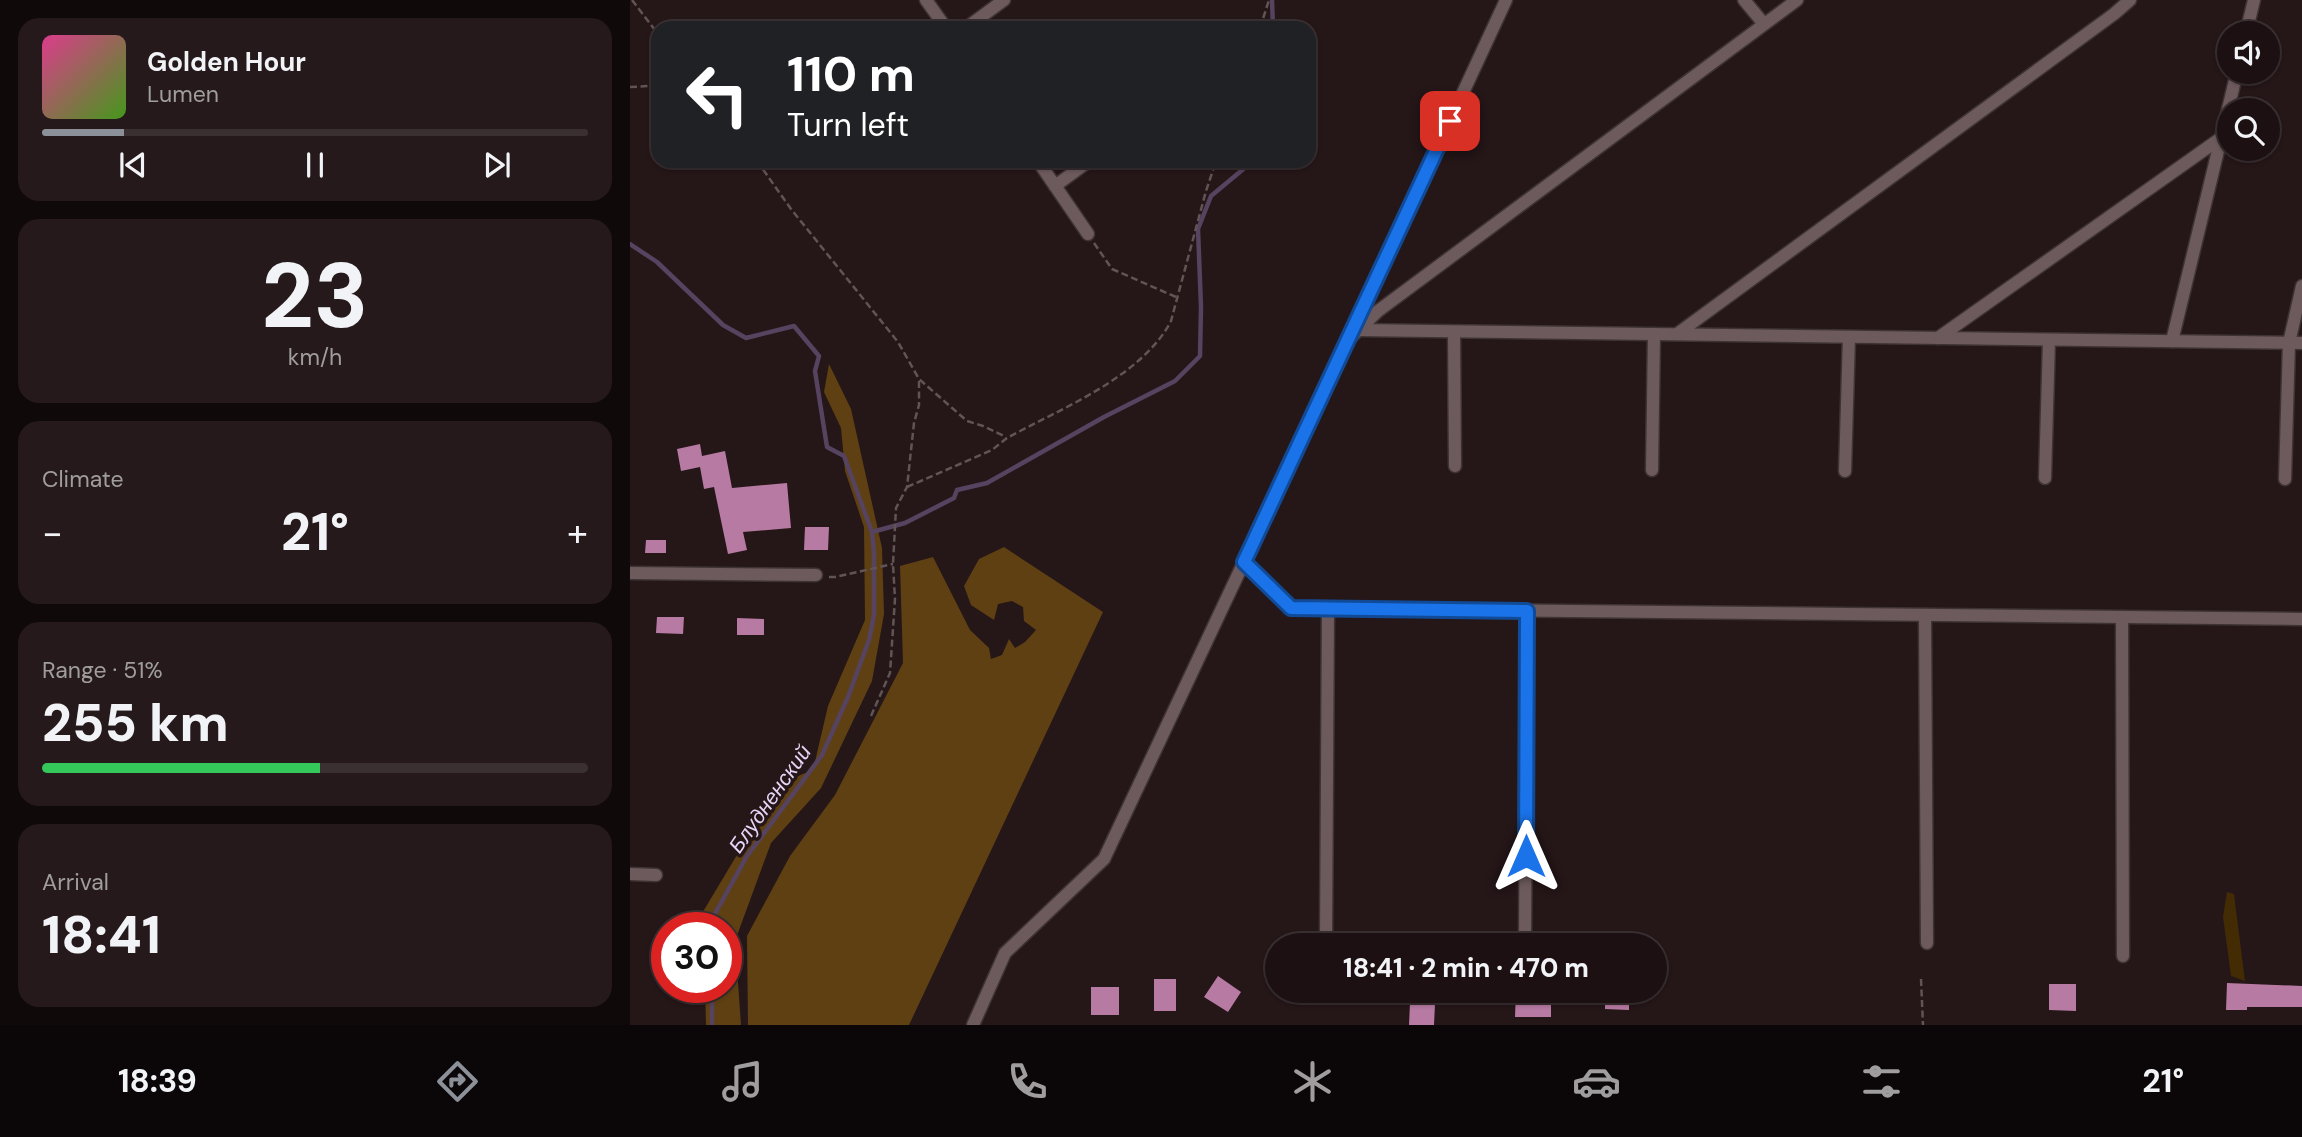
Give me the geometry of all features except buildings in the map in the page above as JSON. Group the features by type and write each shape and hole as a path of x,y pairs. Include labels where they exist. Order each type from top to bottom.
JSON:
{"street":[{"path":"926,0 941,21"},
{"path":"976,21 1004,0"},
{"path":"973,1025 1005,953 1104,859 1353,335 1506,0"},
{"path":"1744,0 1764,24"},
{"path":"1353,335 1378,311 1797,0"},
{"path":"1676,335 2130,0"},
{"path":"2249,21 2254,0"},
{"path":"1937,338 2217,141"},
{"path":"2172,341 2217,155"},
{"path":"1043,168 1088,234"},
{"path":"1055,186 1079,168"},
{"path":"2285,480 2302,286"},
{"path":"1353,335 1454,332 2296,343"},
{"path":"1454,332 1455,466"},
{"path":"1653,470 1654,334"},
{"path":"1845,471 1849,337"},
{"path":"2045,478 2049,340"},
{"path":"1244,562 1291,608 2302,619"},
{"path":"630,573 816,575"},
{"path":"1326,933 1328,609"},
{"path":"1525,933 1527,611"},
{"path":"1925,615 1927,943"},
{"path":"2122,617 2123,956"},
{"path":"630,874 656,875"}],"path":[{"path":"632,0 651,25"},
{"path":"1262,21 1269,0"},
{"path":"630,87 651,84"},
{"path":"763,168 791,209 898,342 919,379 967,421 1007,438"},
{"path":"906,487 992,450 1007,438 1111,381 1147,353 1164,334 1171,321 1214,168"},
{"path":"1088,234 1112,269 1176,297"},
{"path":"871,716 890,673 895,599 893,564 896,508 906,487 914,423 919,405 919,379"},
{"path":"816,575 835,577 893,564"},
{"path":"1921,979 1923,1025"}],"shaded area":[{"path":"829,364 851,409 882,548 884,614 872,681 821,788 771,843 742,922 742,912 703,912 780,783 813,770 828,706 865,620 864,527 845,471 841,428 824,392"},
{"path":"1004,547 1103,612 909,1025 748,1025 747,936 790,856 835,795 903,663 900,566 933,557 970,630 989,648 991,659 1002,655 1009,639 1015,648 1036,630 1024,621 1023,607 1012,601 998,604 994,620 971,605 964,586 979,559"},
{"path":"2227,892 2234,894 2245,981 2231,976 2223,917"},
{"path":"705,1003 739,1003 741,1025 706,1025"}],"waterway":[{"path":"1272,0 1273,21"},
{"path":"872,532 905,523 954,498 957,490 987,483 1104,417 1175,381 1200,356 1198,229 1211,196 1245,168"},
{"name":"Блудненский","path":"630,244 657,262 723,325 746,338 794,326 819,356 815,371 827,447 844,456 872,532 874,615 869,640 848,697 822,755 747,856 716,912"},
{"name":"Блудненский","path":"712,1003 712,1025"}],"route":[{"path":"1450,121 1244,562 1291,608 1527,611 1526,856"}]}
